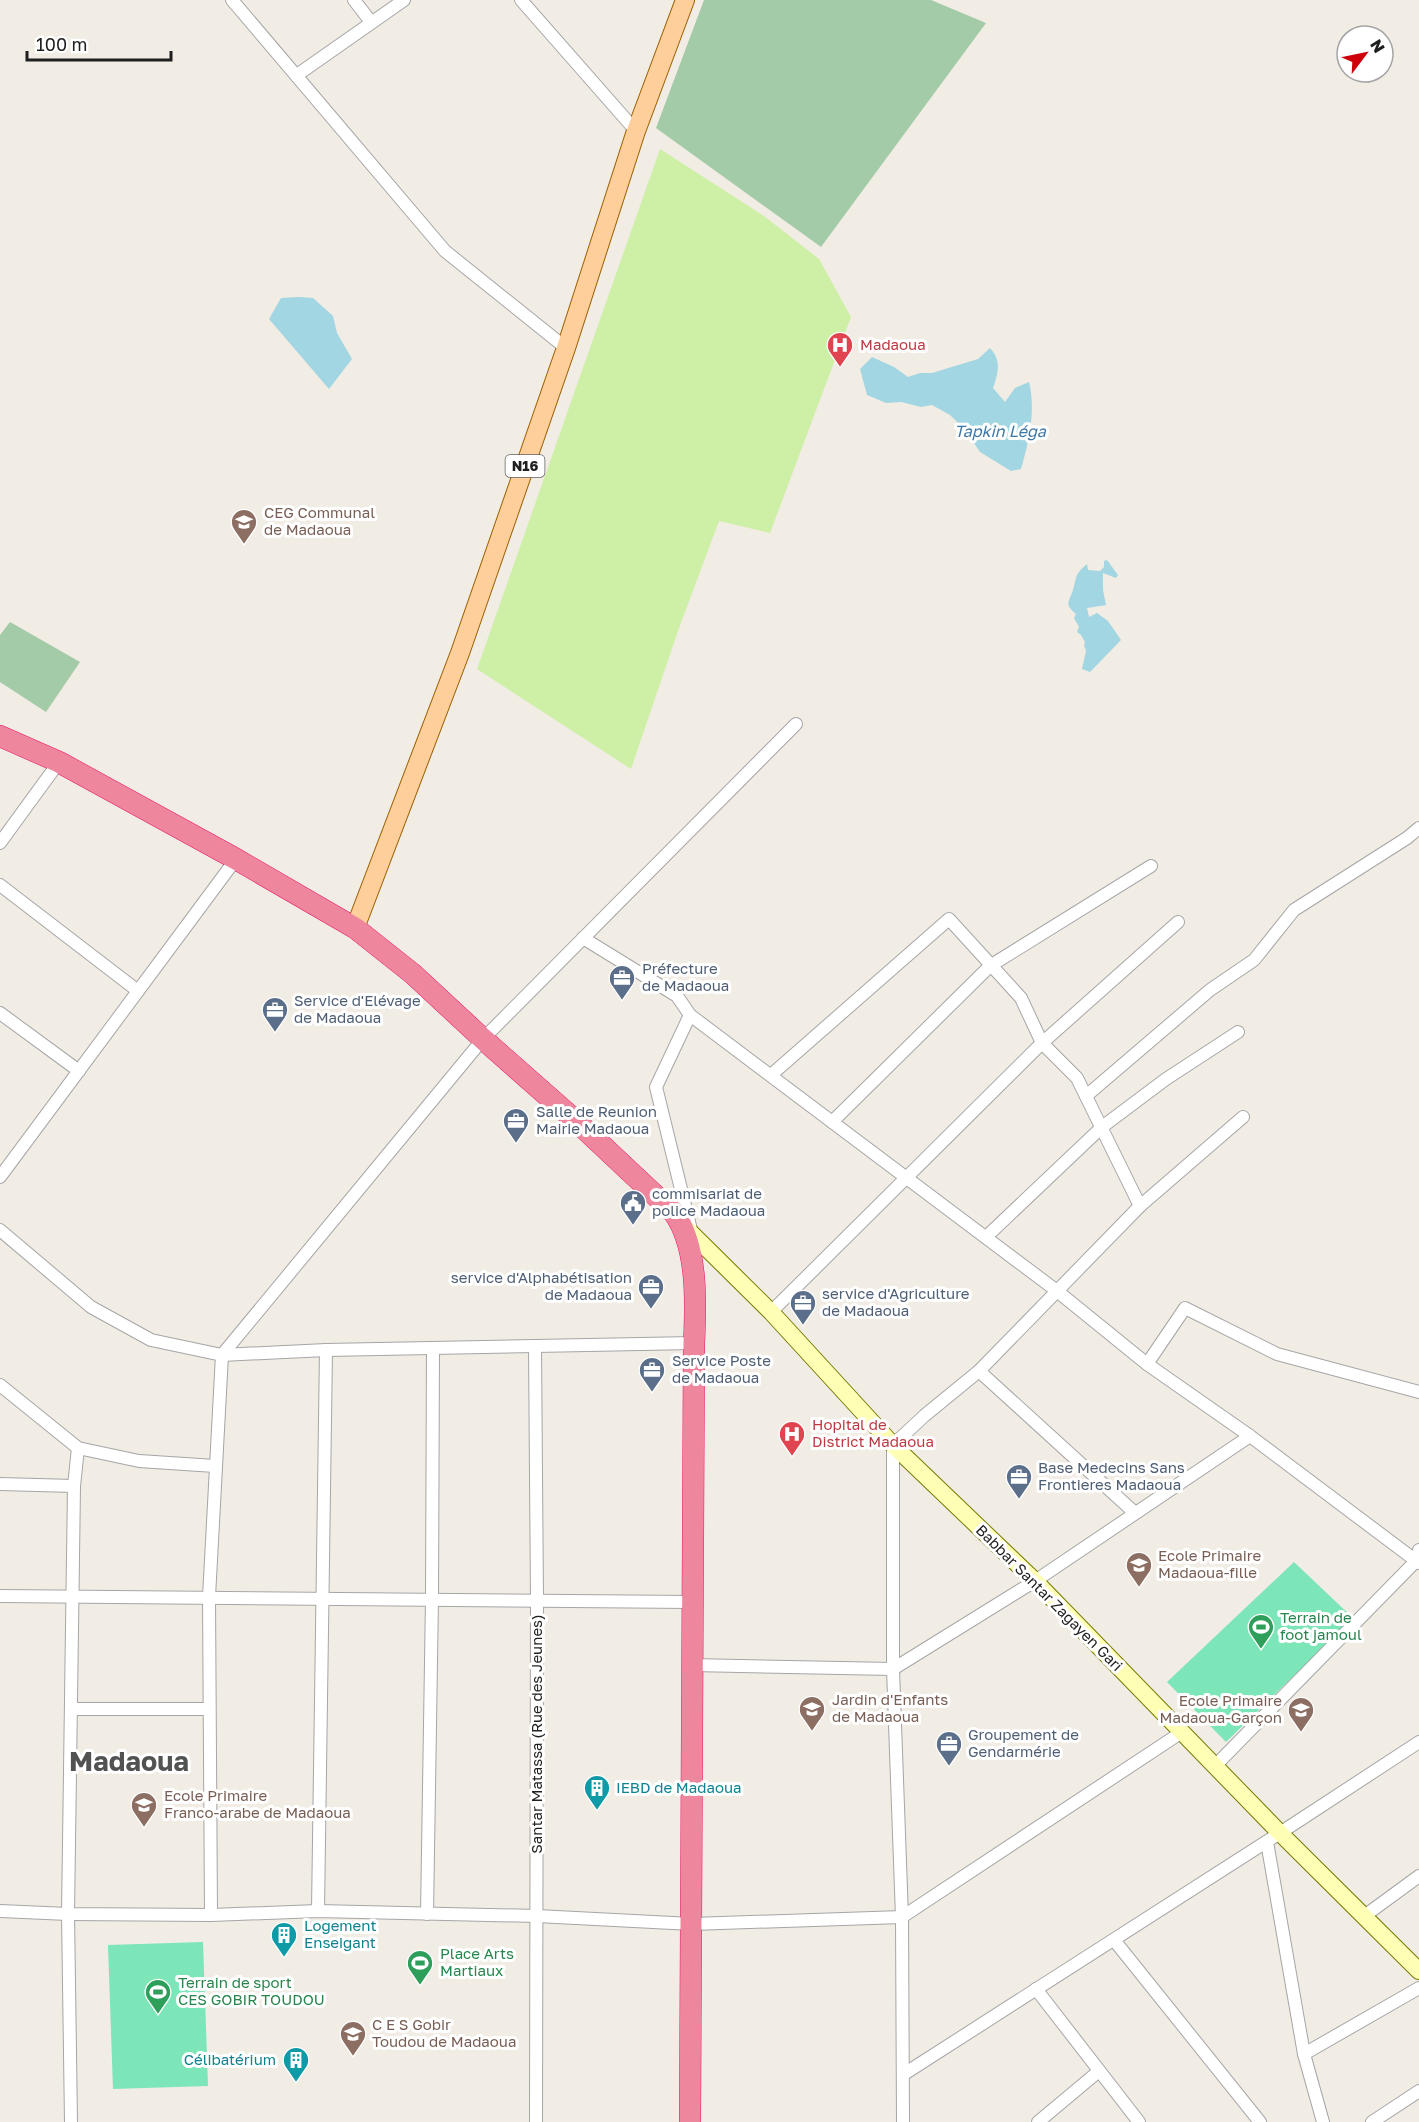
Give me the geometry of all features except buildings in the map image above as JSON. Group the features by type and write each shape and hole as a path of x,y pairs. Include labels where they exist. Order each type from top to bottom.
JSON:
{"highway":[{"path":"0,736 58,762 236,859 355,928 413,974 576,1121 687,1227 696,1304 692,1602 690,2122"}],"main road":[{"name":"N16","path":"355,928 460,653 566,348 636,131 685,0"}],"street":[{"path":"232,0 445,251 566,348"},
{"path":"354,0 371,21"},
{"path":"297,75 404,0"},
{"path":"521,0 636,131"},
{"path":"211,1915 209,1597 222,1355 483,1039 796,724"},
{"path":"0,843 58,762"},
{"path":"1086,1096 1210,990 1254,960 1294,910 1419,828"},
{"path":"0,1177 236,859"},
{"path":"832,1122 990,966 1151,866"},
{"path":"0,885 138,991"},
{"path":"771,1076 949,919 1021,998 1042,1043 1077,1078 1140,1206"},
{"path":"771,1312 1042,1043 1178,922"},
{"path":"583,938 677,996 690,1015 1057,1291 1147,1364 1418,1558 1215,1766"},
{"path":"0,1013 79,1071"},
{"path":"687,1227 656,1087 690,1015"},
{"path":"986,1237 1102,1127 1166,1079 1238,1032"},
{"path":"903,2122 902,1917 892,1669 892,1446 924,1416 979,1371 1140,1206 1243,1117"},
{"name":"Babbar Santar Zagayen Gari","path":"687,1227 771,1312 892,1446 1035,1581 1215,1766 1273,1838 1363,1917 1419,1971"},
{"path":"0,1230 91,1307 151,1340 222,1355 326,1350 694,1343"},
{"path":"1147,1364 1185,1308 1277,1354 1419,1392"},
{"name":"Santar Matassa (Rue des Jeunes)","path":"535,1347 536,2122"},
{"path":"427,1914 433,1349"},
{"path":"318,1911 326,1350"},
{"path":"979,1371 1136,1513"},
{"path":"0,1385 78,1448 139,1461 215,1467"},
{"path":"692,1665 892,1669 1035,1581 1250,1436"},
{"path":"71,2122 68,1914 74,1486 78,1448"},
{"path":"0,1484 74,1486"},
{"path":"0,1596 692,1602"},
{"path":"72,1709 208,1709"},
{"path":"0,1911 211,1915 318,1911 537,1916 692,1924 902,1917 1182,1732"},
{"path":"904,2074 1419,1742"},
{"path":"1273,1838 1304,2054 1323,2122"},
{"path":"1363,1917 1419,1876"},
{"path":"1114,1940 1260,2122"},
{"path":"1304,2054 1419,1988"},
{"path":"1036,1989 1139,2122"},
{"path":"1038,2122 1100,2071"},
{"path":"1372,2122 1419,2091"}],"green space":[{"path":"704,0 931,0 986,23 821,247 656,128"},
{"path":"660,149 764,216 819,259 851,317 770,533 719,521 679,628 631,769 477,669"},
{"path":"10,622 80,662 46,712 0,682 0,635"},
{"name":"Terrain de foot jamoul","path":"1294,1562 1353,1618 1226,1742 1167,1682"},
{"name":"Terrain de sport CES GOBIR TOUDOU","path":"203,1942 208,2086 113,2089 108,1945"}],"water":[{"path":"281,298 313,298 333,316 337,333 352,359 329,389 269,319"},
{"name":"Tapkin Léga","path":"990,348 998,362 993,388 1005,402 1015,388 1029,382 1032,415 1021,469 1011,471 980,452 966,431 950,415 932,405 921,407 901,402 886,403 867,395 860,369 872,357 894,367 908,377 920,373 932,373 978,359"},
{"path":"1107,560 1118,575 1116,578 1103,573 1106,605 1087,608 1089,617 1097,613 1108,621 1121,640 1090,672 1082,669 1086,651 1085,642 1077,632 1079,627 1074,618 1076,614 1068,603 1080,570 1087,564 1088,570 1100,571 1104,567 1104,561"}],"place":[{"name":"Madaoua","path":"840,368"},
{"name":"CEG Communal de Madaoua","path":"244,545"},
{"name":"Préfecture de Madaoua","path":"622,1001"},
{"name":"Service d'Elévage de Madaoua","path":"275,1033"},
{"name":"Salle de Reunion Mairie Madaoua","path":"516,1144"},
{"name":"commisariat de police Madaoua","path":"633,1226"},
{"name":"service d'Alphabétisation de Madaoua","path":"651,1310"},
{"name":"service d'Agriculture de Madaoua","path":"803,1326"},
{"name":"Service Poste de Madaoua","path":"652,1393"},
{"name":"Hopital de District Madaoua","path":"792,1457"},
{"name":"Base Medecins Sans Frontieres Madaoua","path":"1019,1500"},
{"name":"Ecole Primaire Madaoua-fille","path":"1139,1588"},
{"name":"Terrain de foot jamoul","path":"1261,1650"},
{"name":"Jardin d'Enfants de Madaoua","path":"812,1732"},
{"name":"Ecole Primaire Madaoua-Garçon","path":"1301,1733"},
{"name":"Groupement de Gendarmérie","path":"949,1767"},
{"name":"IEBD de Madaoua","path":"597,1811"},
{"name":"Ecole Primaire Franco-arabe de Madaoua","path":"144,1828"},
{"name":"Logement Enseigant","path":"284,1958"},
{"name":"Place Arts Martiaux","path":"420,1986"},
{"name":"Terrain de sport CES GOBIR TOUDOU","path":"158,2015"},
{"name":"C E S Gobir Toudou de Madaoua","path":"353,2057"},
{"name":"Célibatérium","path":"296,2083"}],"district":[{"name":"Madaoua","path":"129,1762"}]}
